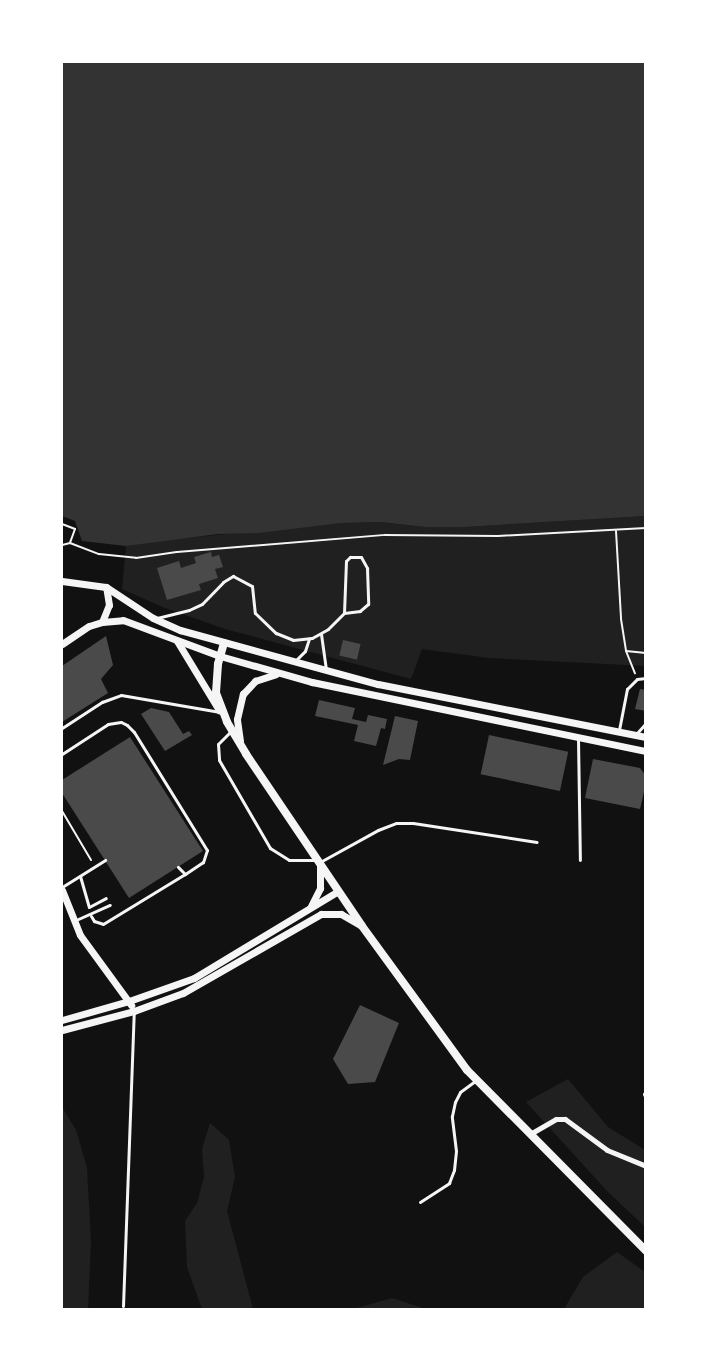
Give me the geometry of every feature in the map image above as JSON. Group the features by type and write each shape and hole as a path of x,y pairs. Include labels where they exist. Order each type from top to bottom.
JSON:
{"main road":[{"path":"224,643 220,656 216,693 227,722 318,863 433,1025 477,1080 645,1251"}],"street":[{"path":"62,581 106,587 153,618 224,643 327,671 378,684 645,737"},
{"path":"102,622 109,605 106,587"},
{"path":"62,644 102,622 123,620 220,656 279,673 375,696 645,751"},
{"path":"177,641 227,722"},
{"path":"240,745 237,719 243,694 255,681 279,673"},
{"path":"578,738 581,725"},
{"path":"309,909 320,888 318,863"},
{"path":"62,888 75,921 93,955 129,1001 134,1011"},
{"path":"62,1020 129,1001 194,978 338,891"},
{"path":"62,1030 134,1011 183,993 321,914 341,914 362,926"},
{"path":"529,1135 556,1119 565,1119 606,1150 645,1166"}],"lane":[{"path":"153,618 189,610 202,604 233,576 252,586 255,613 266,625 276,633 293,640 309,638 321,634 344,613 360,611 368,604 367,568 361,557 350,557 346,561 344,613"},
{"path":"321,634 327,671"},
{"path":"294,662 305,651 309,638"},
{"path":"618,732 627,689 637,678 645,678"},
{"path":"62,728 102,702 121,695 221,712"},
{"path":"62,754 108,723 121,722 127,725 134,732 207,850 203,862 103,924 94,921 91,915"},
{"path":"637,735 645,723"},
{"path":"232,730 218,744 219,760 270,848 289,860 318,863 378,830 396,823 412,823 537,842"},
{"path":"578,738 580,860"},
{"path":"62,888 105,861"},
{"path":"178,867 185,874"},
{"path":"80,876 89,907 106,898"},
{"path":"75,921 110,905"},
{"path":"123,1306 134,1011"},
{"path":"420,1202 449,1183 454,1170 456,1151 452,1116 455,1102 460,1092 477,1080"}],"path":[{"path":"62,524 75,529 70,543"},
{"path":"62,545 70,543 99,554 136,558 188,550 385,535 498,536 645,528"},
{"path":"616,531 621,619 626,651 637,678"},
{"path":"626,651 645,653"},
{"path":"62,811 95,866"}],"shaded area":[{"path":"62,62 645,62 645,516 465,527 425,527 381,522 341,523 258,533 218,534 126,546 82,541 75,521 62,516"},
{"path":"645,516 645,666 489,658 422,649 411,679 225,629 165,608 122,589 126,546 164,540 341,523 381,522 425,527 465,527"},
{"path":"568,1079 608,1127 645,1150 645,1227 607,1191 526,1102"},
{"path":"62,1107 76,1130 87,1168 91,1241 88,1309 62,1309"},
{"path":"210,1123 229,1140 235,1177 227,1211 253,1309 202,1309 187,1267 185,1221 197,1203 204,1177 202,1149"},
{"path":"617,1252 645,1272 645,1309 564,1309 583,1277"},
{"path":"392,1298 426,1309 353,1309"}],"building":[{"path":"211,552 212,557 219,555 223,567 215,569 218,578 199,584 201,590 167,600 157,568 179,561 181,568 196,563 194,557"},
{"path":"106,636 113,665 101,679 108,693 62,722 62,666"},
{"path":"343,640 361,644 357,660 339,656"},
{"path":"640,689 646,690 646,711 635,709"},
{"path":"319,700 355,708 352,719 366,722 368,715 387,719 385,729 381,728 376,746 354,741 358,725 315,716"},
{"path":"151,708 169,712 183,734 189,731 192,735 165,751 141,714"},
{"path":"395,716 418,721 410,760 399,759 383,765"},
{"path":"489,735 568,752 560,791 481,774"},
{"path":"130,737 203,851 129,898 62,793 62,780"},
{"path":"593,759 640,768 646,776 646,783 640,809 585,798"},
{"path":"360,1005 399,1023 375,1082 348,1084 333,1059"}]}
